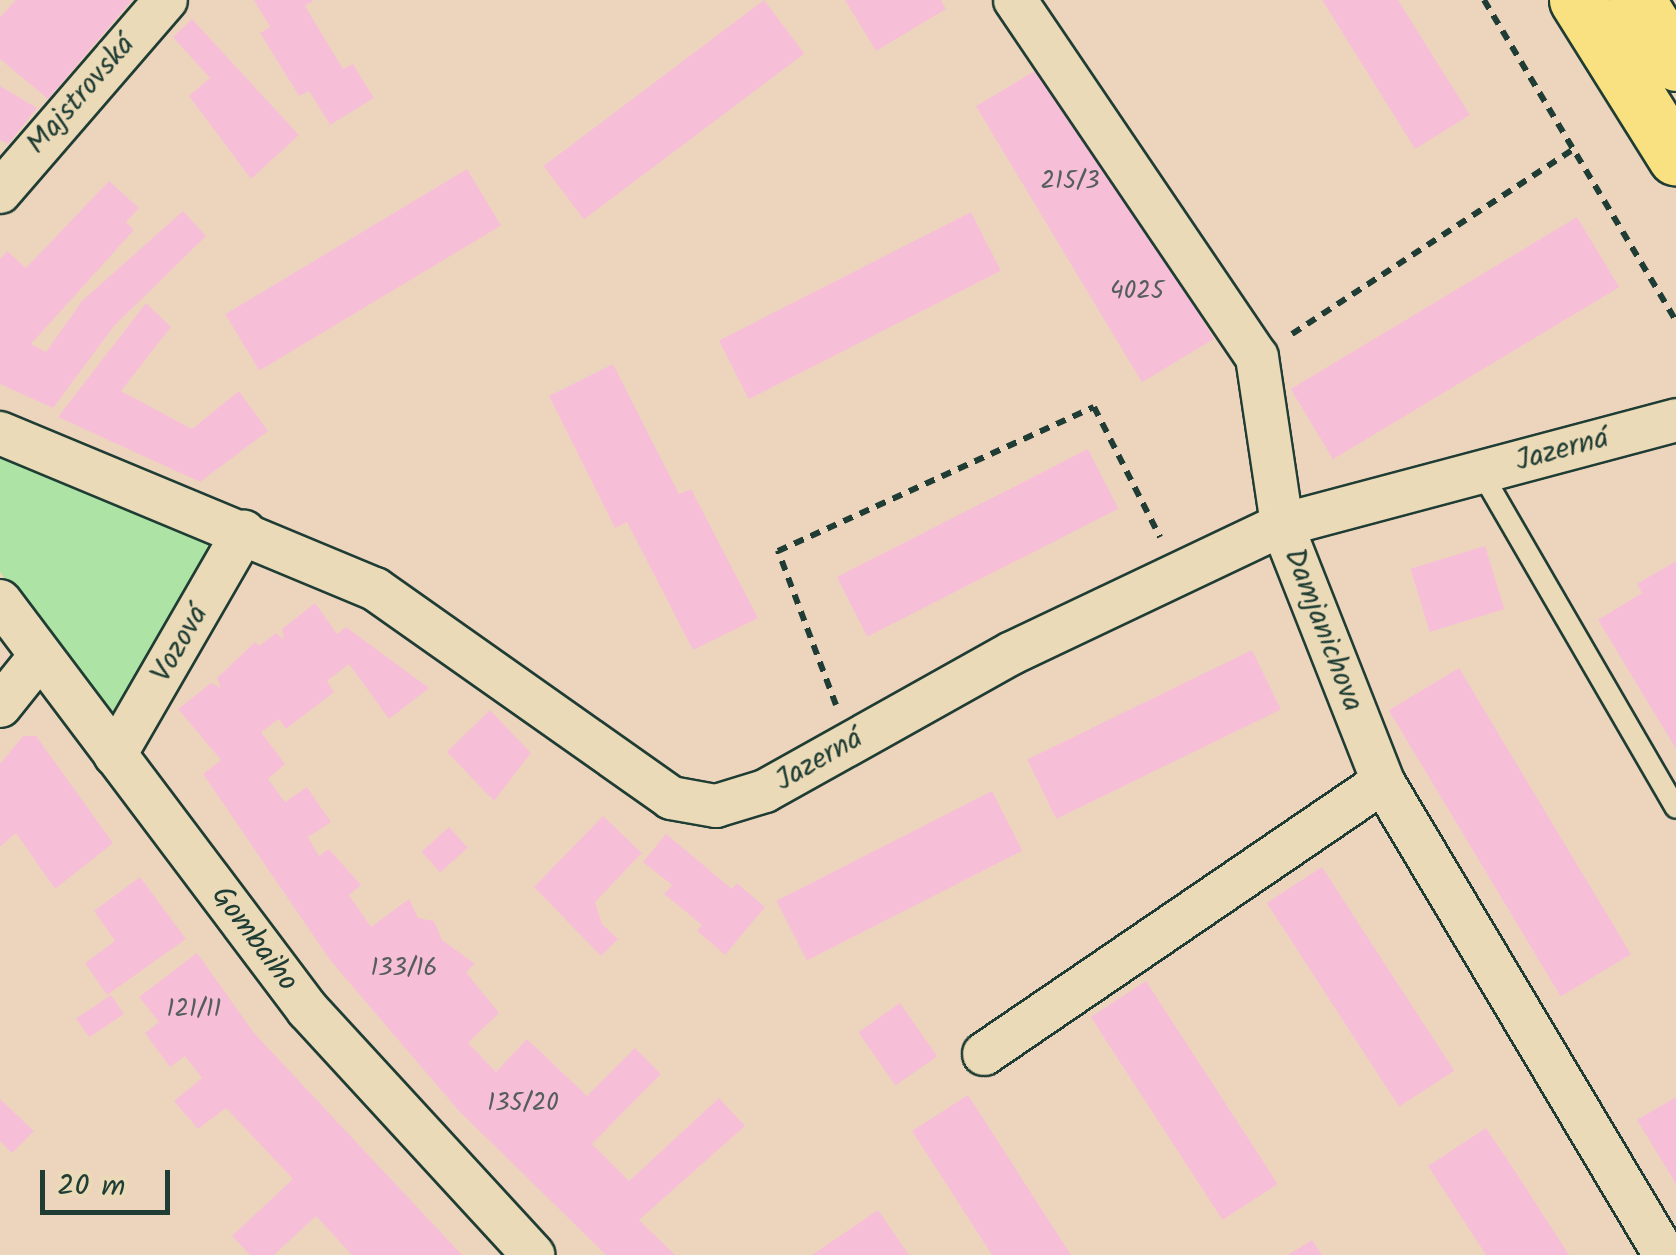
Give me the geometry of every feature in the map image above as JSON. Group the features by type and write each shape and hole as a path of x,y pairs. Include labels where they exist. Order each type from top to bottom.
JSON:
{"main road":[{"path":"1577,0 1676,158"},
{"path":"1637,0 1676,63"}],"street":[{"name":"Majstrovská","path":"0,192 166,0"},
{"name":"Damjanichova","path":"1015,0 1258,357 1282,525 1383,782 1664,1255"},
{"name":"Jazerná","path":"0,433 375,589 671,798 716,806 743,801 1012,652 1282,525 1676,420"},
{"name":"Vozová","path":"115,755 244,532"},
{"name":"Gombaiho","path":"0,601 308,1010 533,1255"},
{"path":"0,706 40,656"},
{"path":"984,1054 1383,782"}],"lane":[{"path":"1481,472 1676,808"}],"path":[{"path":"1484,0 1676,321"},
{"path":"1258,357 1574,148"},
{"path":"851,742 778,552 1094,407 1178,574"}],"green space":[{"path":"0,458 215,539 111,720 0,572"}],"building":[{"path":"16,0 132,0 48,99 0,59 0,17"},
{"path":"254,0 314,0 305,6 343,69 353,64 374,98 330,125 309,91 299,96 260,33 270,27"},
{"path":"764,0 804,54 584,220 544,166"},
{"path":"845,0 941,0 946,9 876,51"},
{"path":"1322,0 1398,0 1470,115 1415,149"},
{"path":"192,19 299,135 251,179 189,96 210,78 173,37"},
{"path":"1048,63 1214,339 1142,382 976,106"},
{"path":"0,86 37,108 8,144 0,140"},
{"path":"467,169 501,226 259,371 225,314"},
{"path":"109,181 139,208 126,222 134,230 31,344 46,352 82,301 183,211 206,236 114,326 53,408 0,384 0,259 7,251 26,268"},
{"path":"971,212 1001,271 749,399 719,340"},
{"path":"1577,217 1619,287 1333,459 1291,389"},
{"path":"146,303 171,327 121,391 192,429 239,391 268,431 200,482 58,417"},
{"path":"613,364 679,494 691,489 758,618 693,650 627,522 615,528 549,396"},
{"path":"1088,449 1118,509 867,637 837,577"},
{"path":"1485,546 1504,609 1430,632 1410,569"},
{"path":"1676,561 1676,749 1598,620 1642,593 1637,584"},
{"path":"315,603 337,634 346,627 429,688 389,719 349,664 327,681 334,692 286,729 279,719 261,732 285,764 268,779 285,802 307,787 331,822 308,837 319,856 329,849 361,885 349,895 371,927 409,899 418,918 434,921 442,940 475,964 466,972 499,1013 468,1043 496,1072 527,1039 587,1096 635,1048 661,1074 592,1144 629,1181 719,1098 745,1126 639,1220 675,1255 606,1255 459,1111 330,960 203,774 221,760 178,709 211,683 221,688 217,678 255,642 259,646 276,633 284,640 282,629"},
{"path":"1252,650 1281,709 1056,819 1027,760"},
{"path":"1459,668 1631,954 1561,997 1389,710"},
{"path":"490,710 531,753 494,801 447,752"},
{"path":"23,736 36,736 113,843 55,889 16,833 0,847 0,764"},
{"path":"992,791 1022,851 807,961 776,901"},
{"path":"603,816 642,853 595,902 602,924 618,939 601,956 534,887"},
{"path":"449,827 468,848 440,873 422,852"},
{"path":"666,834 732,889 737,883 765,907 725,955 697,931 702,925 664,894 672,885 643,862"},
{"path":"1322,867 1454,1071 1399,1107 1267,903"},
{"path":"140,877 186,939 107,995 85,963 115,941 94,911"},
{"path":"197,953 254,1033 462,1255 352,1255 316,1216 274,1255 250,1255 232,1236 293,1179 226,1108 198,1129 174,1101 202,1078 185,1056 170,1067 145,1033 159,1022 139,997"},
{"path":"1146,981 1278,1184 1222,1220 1091,1017"},
{"path":"111,995 124,1014 89,1038 76,1018"},
{"path":"900,1003 937,1056 896,1085 858,1032"},
{"path":"968,1095 1071,1255 992,1255 912,1131"},
{"path":"1676,1097 1676,1184 1637,1120"},
{"path":"0,1099 34,1131 12,1153 0,1141"},
{"path":"1486,1128 1569,1255 1486,1255 1428,1166"},
{"path":"878,1210 909,1255 812,1255"},
{"path":"1312,1240 1322,1255 1288,1255"}]}
